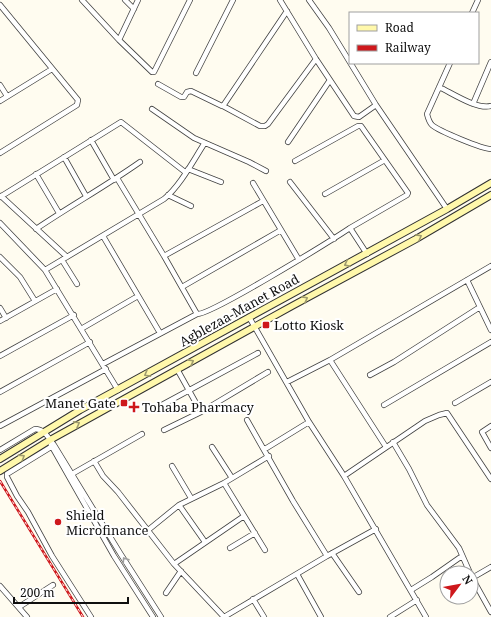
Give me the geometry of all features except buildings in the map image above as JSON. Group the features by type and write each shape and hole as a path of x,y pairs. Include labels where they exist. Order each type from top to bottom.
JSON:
{"main road":[{"name":"Agblezaa-Manet Road","path":"0,460 38,436 118,390 249,317 367,254 491,183"},
{"name":"Agblezaa-Manet Road","path":"0,471 50,440 254,326 410,242 491,195"}],"street":[{"path":"82,0 119,40 152,72 154,72 190,0"},
{"path":"125,0 134,8"},
{"path":"119,40 138,0"},
{"path":"196,73 233,0"},
{"path":"280,0 316,59 354,116 357,118 376,106"},
{"path":"309,0 329,28 349,61"},
{"path":"472,12 478,0"},
{"path":"0,5 2,12 78,100 77,105 0,153"},
{"path":"223,106 287,11"},
{"path":"158,84 181,97 184,97 187,92 191,91 260,126 265,126 316,59"},
{"path":"473,104 491,62"},
{"path":"351,64 376,106 447,209"},
{"path":"450,64 427,114 429,121 436,128 478,146 491,149"},
{"path":"0,101 52,69"},
{"path":"288,142 330,80"},
{"path":"0,86 7,96"},
{"path":"439,87 473,104 480,106 491,106"},
{"path":"152,109 204,144 235,156 266,171"},
{"path":"67,257 1,196 122,122 186,171 221,182"},
{"path":"103,364 197,314 213,309 299,260 408,193 360,125 295,161"},
{"path":"91,140 164,256 197,314"},
{"path":"45,270 139,215 168,195 204,144"},
{"path":"64,157 86,196"},
{"path":"325,194 385,160"},
{"path":"36,229 86,196 116,179 140,162"},
{"path":"36,174 59,213"},
{"path":"290,182 334,239"},
{"path":"253,183 299,260"},
{"path":"168,195 191,206"},
{"path":"164,256 263,201"},
{"path":"0,223 45,270 74,315 118,390"},
{"path":"350,228 367,254"},
{"path":"182,287 281,230"},
{"path":"103,236 160,333"},
{"path":"0,257 20,278 35,301"},
{"path":"62,260 77,284"},
{"path":"287,382 330,360 491,266"},
{"path":"467,280 491,330"},
{"path":"0,321 57,289"},
{"path":"81,329 138,296"},
{"path":"370,375 394,362 480,307"},
{"path":"0,308 6,318"},
{"path":"0,356 74,315"},
{"path":"249,317 287,382 308,422 344,476 426,617"},
{"path":"0,392 90,342"},
{"path":"384,405 491,342"},
{"path":"160,406 258,353"},
{"path":"330,360 386,447"},
{"path":"0,426 106,369"},
{"path":"178,369 188,391 201,412"},
{"path":"164,430 201,412 268,372"},
{"path":"455,403 491,382"},
{"path":"344,476 425,421 447,413 491,479"},
{"path":"247,420 269,456 293,501 327,556"},
{"path":"265,449 308,422"},
{"path":"491,426 482,432 491,448"},
{"path":"0,450 35,428 45,432 161,617"},
{"path":"72,474 142,434"},
{"path":"50,440 51,447 114,556 153,617"},
{"path":"393,442 428,506 459,548 466,565"},
{"path":"51,447 7,474 7,477 52,556 91,617"},
{"path":"212,447 232,478"},
{"path":"147,531 179,505 224,483 269,456"},
{"path":"94,461 103,476 118,492 174,564 224,617 332,553 376,529"},
{"path":"172,466 191,498"},
{"path":"224,483 265,550"},
{"path":"179,505 205,542"},
{"path":"174,564 244,516"},
{"path":"230,548 255,533"},
{"path":"332,553 359,592"},
{"path":"411,590 462,556"},
{"path":"479,572 491,567"},
{"path":"166,593 181,571"},
{"path":"297,574 321,617"},
{"path":"19,608 53,585"},
{"path":"0,586 27,617"},
{"path":"479,590 491,612"},
{"path":"253,599 264,617"},
{"path":"390,617 417,600"}],"railway":[{"path":"0,481 83,617"}],"place":[{"name":"Lotto Kiosk","path":"266,325"},
{"name":"Manet Gate","path":"124,403"},
{"name":"Tohaba Pharmacy","path":"134,407"},
{"name":"Shield Microfinance","path":"58,522"}]}
